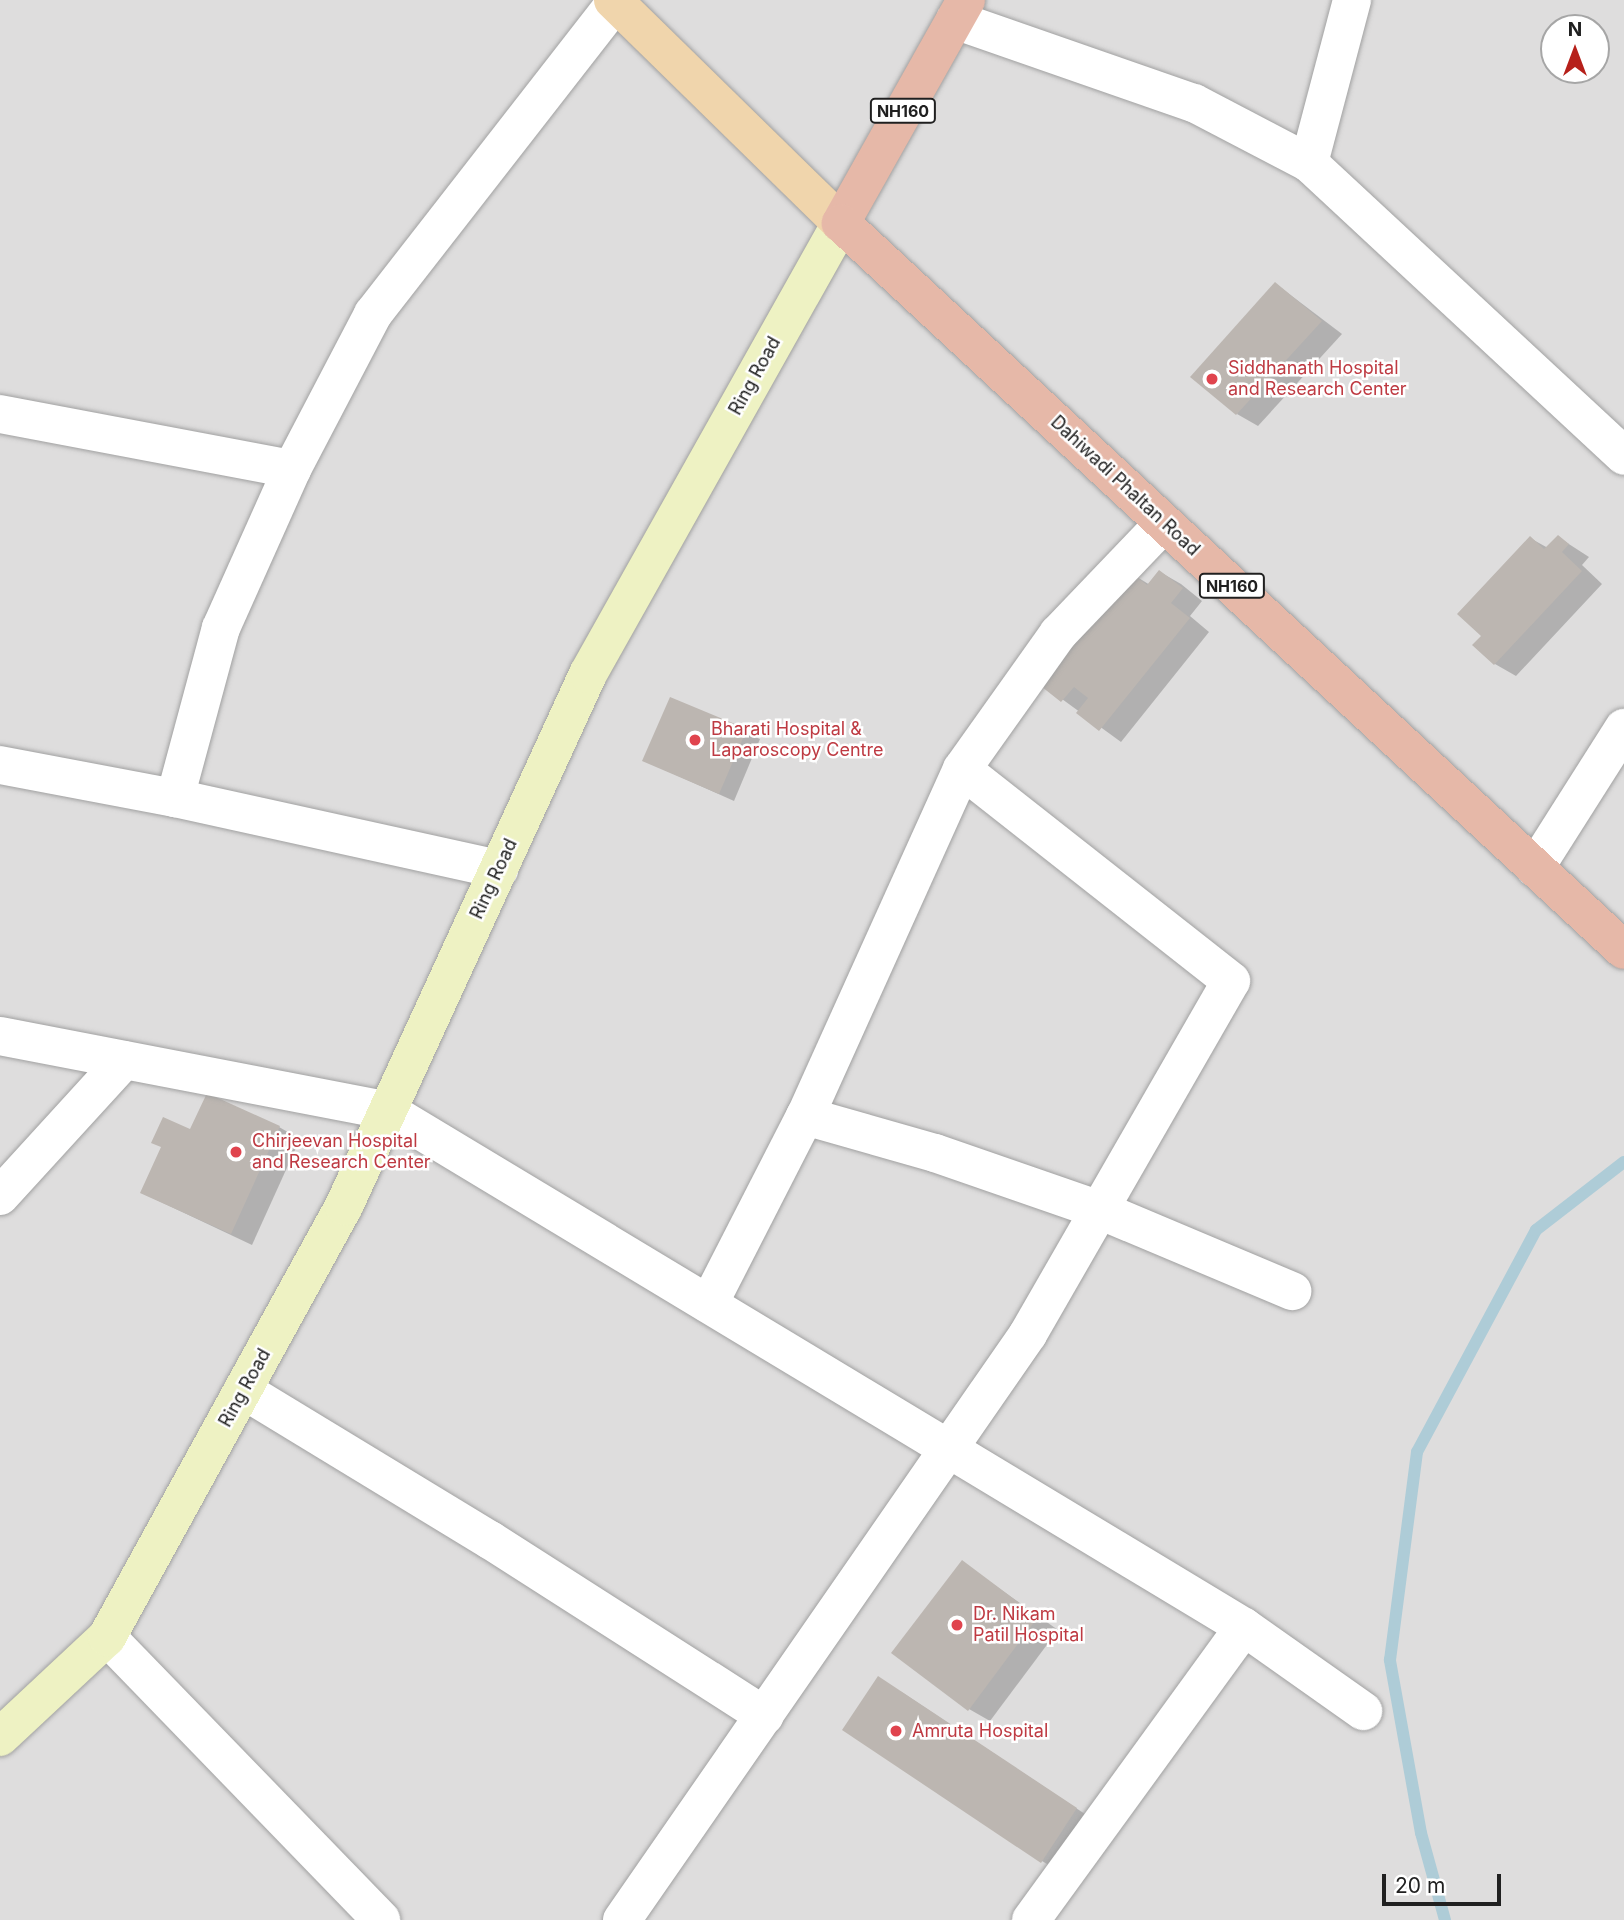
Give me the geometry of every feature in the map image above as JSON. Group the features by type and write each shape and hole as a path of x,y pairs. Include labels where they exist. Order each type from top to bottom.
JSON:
{"highway":[{"name":"Ring Road","path":"841,223 960,10"},
{"name":"Dahiwadi Phaltan Road","path":"841,223 1624,950"}],"main road":[{"path":"615,1 841,223"},
{"name":"Ring Road","path":"0,1737 107,1637 344,1206 588,674 841,223"}],"street":[{"path":"1309,163 1352,0"},
{"path":"175,798 221,628 292,469 373,314 615,1"},
{"path":"960,10 1194,103 1309,163 1624,456"},
{"path":"0,414 292,469"},
{"path":"709,1304 804,1116 962,769 1058,634 1164,523"},
{"path":"1535,868 1624,728"},
{"path":"0,765 175,798 499,869"},
{"path":"622,1920 951,1450 1028,1334 1097,1209 1231,981 962,769"},
{"path":"0,1036 388,1111 1244,1627 1363,1711"},
{"path":"0,1196 124,1060"},
{"path":"804,1116 935,1153 1097,1209 1292,1291"},
{"path":"243,1390 490,1540 765,1716"},
{"path":"1031,1920 1244,1627"},
{"path":"107,1637 381,1920"}],"shaded area":[{"path":"0,0 1624,0 1624,1920 0,1920"}],"building":[{"path":"1275,282 1322,321 1236,415 1190,377"},
{"path":"1558,535 1569,544 1562,552 1582,571 1494,665 1472,645 1481,636 1457,614 1530,536 1544,549"},
{"path":"1128,570 1147,585 1159,570 1183,588 1171,603 1190,618 1099,731 1076,713 1088,698 1074,687 1061,702 1037,683"},
{"path":"670,697 747,729 719,794 642,761"},
{"path":"207,1093 280,1126 231,1234 140,1193 161,1147 151,1143 163,1117 190,1129"},
{"path":"962,1560 1038,1617 968,1711 891,1653"},
{"path":"878,1676 1077,1808 1041,1863 842,1730"}],"waterway":[{"path":"1445,1920 1421,1833 1390,1660 1417,1452 1536,1230 1624,1162"}],"place":[{"name":"Siddhanath Hospital and Research Center","path":"1212,379"},
{"name":"Bharati Hospital & Laparoscopy Centre","path":"695,740"},
{"name":"Chirjeevan Hospital and Research Center","path":"236,1152"},
{"name":"Dr. Nikam Patil Hospital","path":"957,1625"},
{"name":"Amruta Hospital","path":"896,1731"}]}
